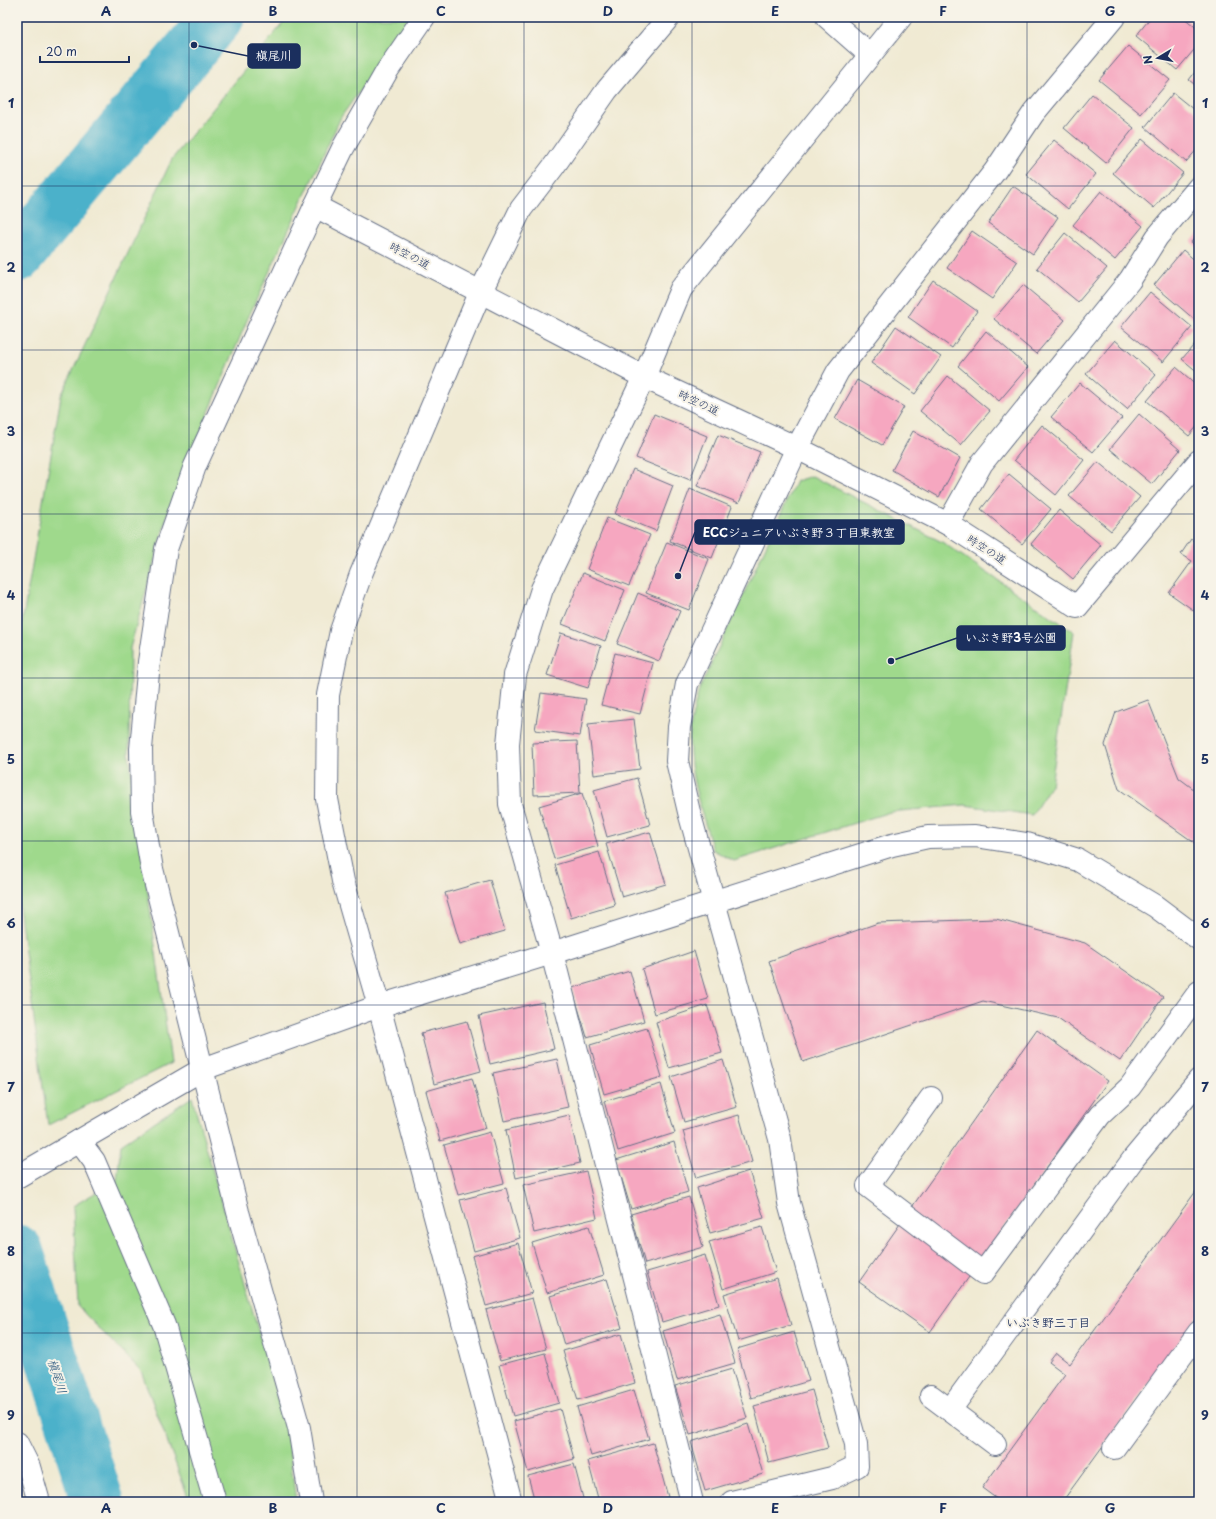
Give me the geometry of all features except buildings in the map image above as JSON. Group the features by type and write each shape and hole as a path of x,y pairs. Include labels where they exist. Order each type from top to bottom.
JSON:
{"street":[{"path":"311,1502 298,1428 238,1212 152,869 142,811 141,749 149,662 166,549 195,466 343,148 387,71 424,17"},
{"path":"511,1502 379,1006 343,881 327,799 328,695 341,631 361,574 480,293 521,209 554,166 607,90 669,17"},
{"path":"827,17 870,55"},
{"path":"692,1502 552,953 510,804 508,744 515,675 542,589 644,377 681,289 901,17"},
{"path":"732,1502 832,1478 857,1466 856,1444 789,1203 780,1139 688,812 677,761 679,727 687,684 797,448 838,371 995,171 1033,114 1114,17"},
{"path":"948,524 982,463 1130,280 1157,237 1199,187"},
{"name":"時空の道","path":"315,206 644,377 797,448 948,524 1078,607 1199,461"},
{"path":"17,1177 203,1069 379,1006 552,953 892,845 928,837 975,836 1027,844 1078,860 1155,906 1199,939"},
{"path":"932,1098 868,1186 983,1273 1100,1115 1130,1087 1199,992"},
{"path":"950,1410 1134,1158 1199,1080"},
{"path":"70,1146 94,1161 164,1325 215,1502"},
{"path":"1114,1448 1199,1332"},
{"path":"931,1396 995,1444"},
{"path":"17,1443 29,1467 39,1502"}],"green space":[{"path":"288,17 412,17 341,117 248,318 170,506 130,648 129,755 171,1063 48,1125 17,891 17,653 61,396 172,159"},
{"path":"812,476 942,542 1074,632 1051,785 1032,815 965,805 890,812 734,861 713,850 699,802 691,766 690,738 699,690 796,481"},
{"path":"192,1097 287,1432 296,1502 190,1502 141,1371 78,1307 73,1206 117,1180 121,1144"}],"waterway":[{"name":"槇尾川","path":"17,256 218,17"},
{"name":"槇尾川","path":"17,1251 98,1502"}],"place":[{"name":"槇尾川","path":"194,45"},
{"name":"ECCジュニアいぶき野３丁目東教室","path":"678,576"},
{"name":"いぶき野3号公園","path":"891,661"}],"district":[{"name":"いぶき野三丁目","path":"1048,1322"}]}
